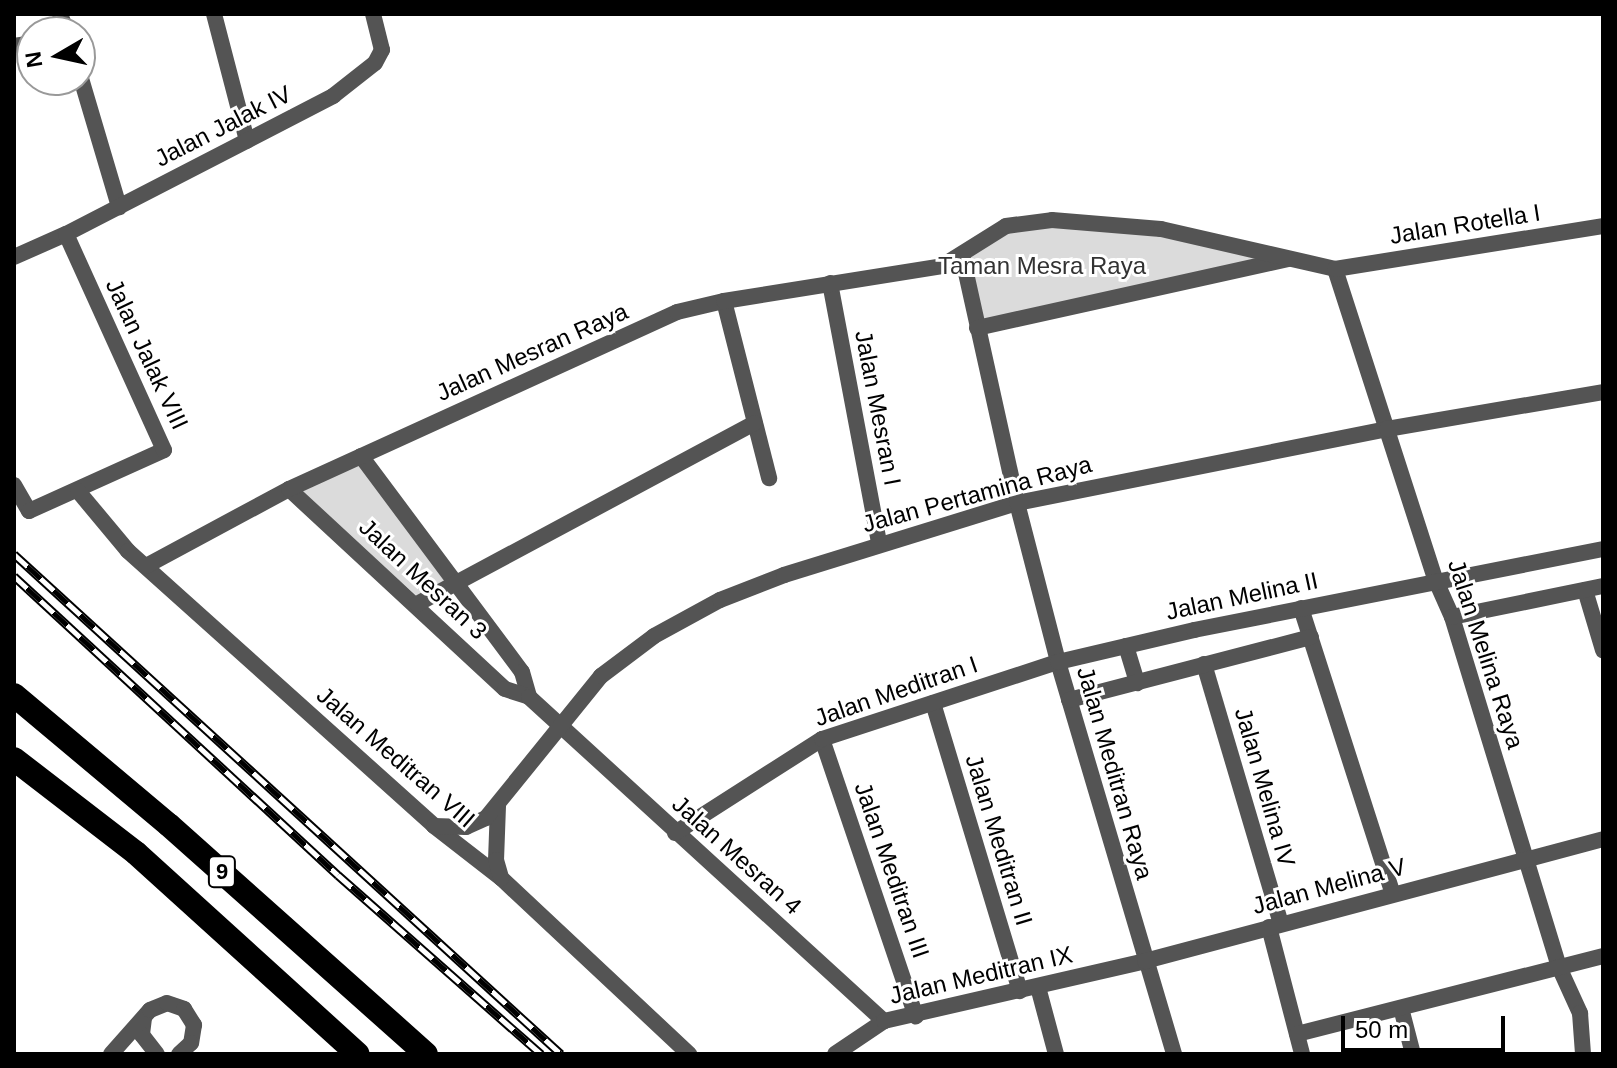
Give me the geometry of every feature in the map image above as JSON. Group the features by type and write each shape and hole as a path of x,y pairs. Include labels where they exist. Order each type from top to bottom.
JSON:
{"highway":[{"name":"9","path":"14,695 169,825 426,1054"},
{"name":"9","path":"14,759 136,853 358,1054"}],"street":[{"path":"214,14 247,141"},
{"name":"Jalan Jalak IV","path":"14,257 66,234 333,96 375,63 382,50 373,14"},
{"path":"86,96 119,207"},
{"name":"Jalan Mesran Raya","path":"146,566 289,489 677,312 724,301 942,266 1006,226 1052,220 1161,229 1335,269"},
{"name":"Jalan Rotella I","path":"1335,269 1603,226"},
{"name":"Jalan Jalak VIII","path":"66,234 164,450 78,491"},
{"path":"962,255 1017,503"},
{"path":"977,328 1294,258"},
{"name":"Jalan Melina Raya","path":"1335,269 1436,581 1452,617 1559,967 1580,1013 1583,1054"},
{"name":"Jalan Mesran I","path":"830,283 879,543"},
{"path":"724,301 769,478"},
{"name":"Jalan Pertamina Raya","path":"434,826 466,827 486,818 559,724 601,676 654,636 720,600 879,543 1017,503 1387,429 1603,392"},
{"path":"417,604 755,423"},
{"name":"Jalan Mesran 3","path":"361,456 522,672 529,697"},
{"path":"14,485 29,511 78,491"},
{"name":"Jalan Mesran 3","path":"289,489 417,604 505,689 529,697 559,724"},
{"name":"Jalan Meditran VIII","path":"78,491 111,533 146,566 434,826 501,878 689,1054"},
{"name":"Jalan Meditran Raya","path":"1017,503 1058,662 1174,1054"},
{"name":"Jalan Melina II","path":"1058,662 1301,608 1603,549"},
{"path":"1452,617 1603,586"},
{"path":"1585,590 1603,650"},
{"path":"1301,608 1393,894"},
{"path":"1069,700 1311,637"},
{"path":"1126,646 1137,683"},
{"name":"Jalan Meditran I","path":"675,833 822,739 1058,662"},
{"name":"Jalan Melina IV","path":"1204,664 1275,925 1302,1054"},
{"name":"Jalan Meditran II","path":"933,703 1020,991"},
{"name":"Jalan Mesran 4","path":"559,724 884,1021"},
{"name":"Jalan Meditran III","path":"822,739 916,1016"},
{"path":"498,806 496,860 501,878"},
{"name":"Jalan Melina V","path":"1145,961 1603,839"},
{"path":"1297,1034 1603,956"},
{"name":"Jalan Meditran IX","path":"835,1054 884,1021 1145,961"},
{"path":"1038,987 1056,1054"},
{"path":"113,1052 158,1005 167,1003 184,1009 190,1016 194,1034 191,1043 179,1054"},
{"path":"1401,1008 1413,1054"},
{"path":"145,1017 142,1035 155,1054"},
{"path":"113,1052 155,1054"}],"green space":[{"name":"Taman Mesra Raya","path":"1052,220 1294,258 977,328 968,252 1028,221"},
{"path":"360,462 445,582 418,597 296,488"}],"railway":[{"path":"14,554 561,1054"},
{"path":"14,576 338,875 541,1054"}]}
